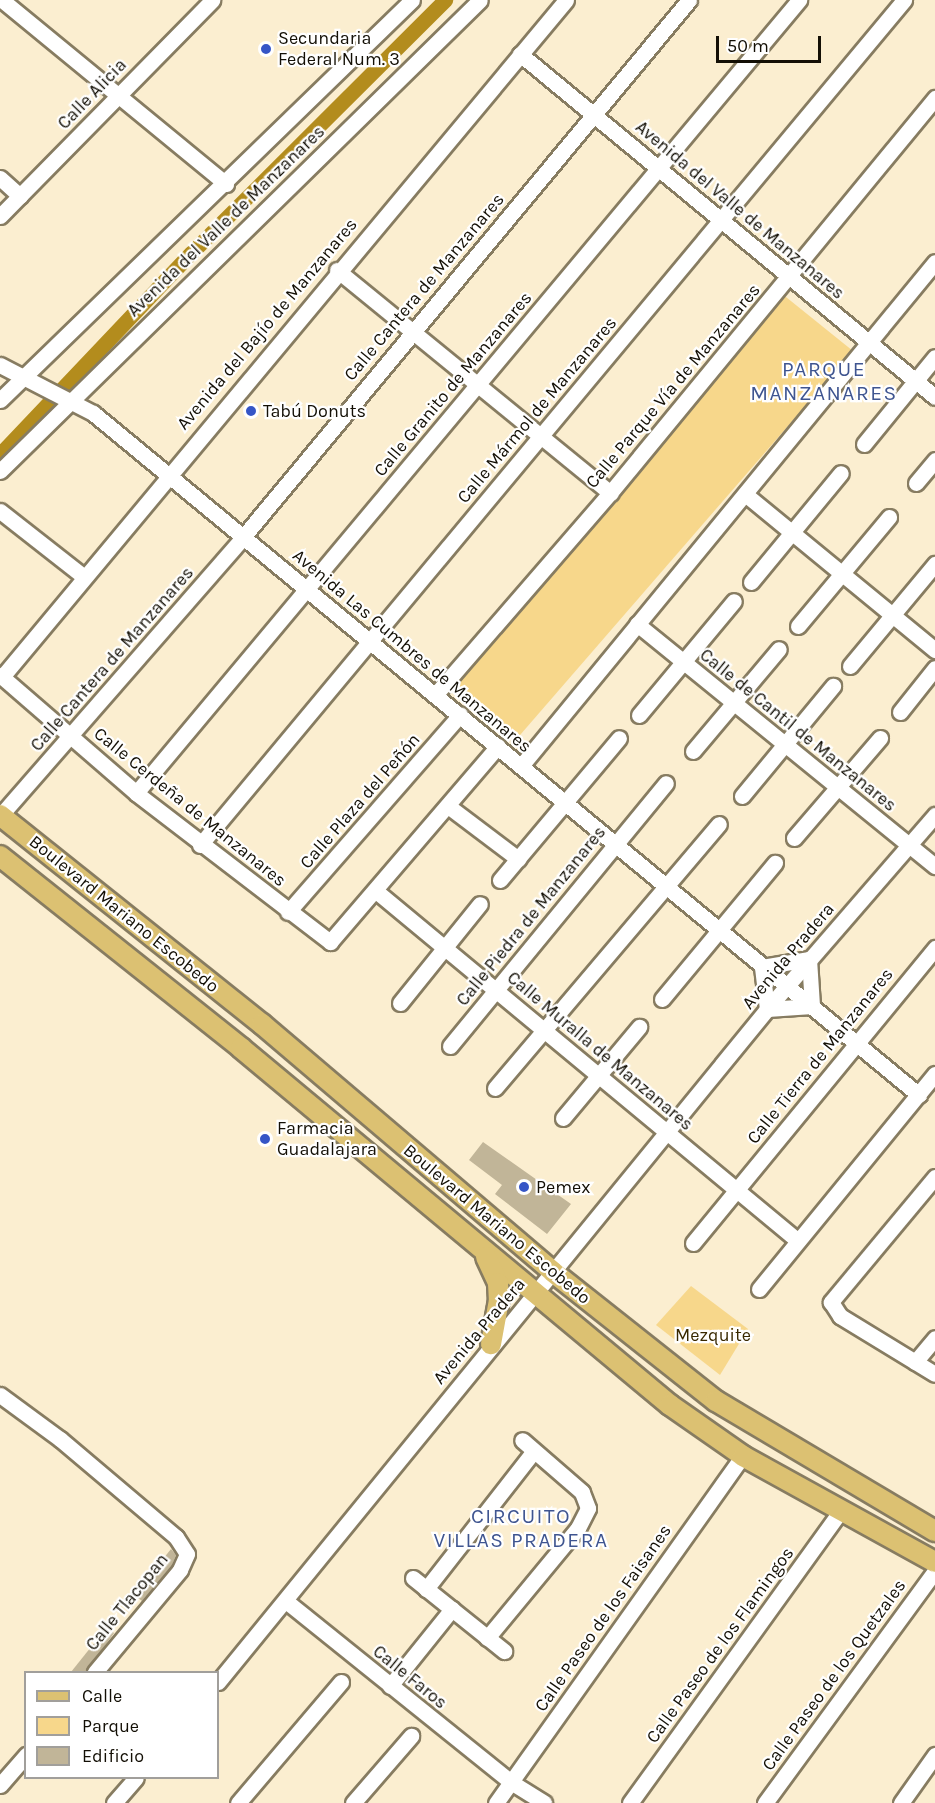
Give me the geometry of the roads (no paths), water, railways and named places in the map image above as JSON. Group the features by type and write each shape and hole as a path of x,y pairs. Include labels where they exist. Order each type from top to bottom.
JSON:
{"main road":[{"name":"Boulevard Mariano Escobedo","path":"0,816 262,1024 553,1272 743,1420 935,1531"},
{"name":"Boulevard Mariano Escobedo","path":"0,856 478,1245 534,1296 670,1405 742,1456 935,1562"},
{"path":"478,1245 498,1283 498,1320 491,1344"}],"street":[{"path":"2,0 226,184"},
{"path":"0,400 27,377 226,184 412,0"},
{"name":"Avenida del Valle de Manzanares","path":"0,471 69,398 480,0"},
{"name":"Avenida del Bajío de Manzanares","path":"1,676 167,473 566,0"},
{"name":"Calle Cantera de Manzanares","path":"0,816 73,737 243,537 689,0"},
{"name":"Calle Granito de Manzanares","path":"136,793 799,0"},
{"name":"Calle Mármol de Manzanares","path":"200,845 904,0"},
{"name":"Calle Alicia","path":"0,216 210,1"},
{"name":"Avenida del Valle de Manzanares","path":"520,54 935,397"},
{"name":"Calle Parque Vía de Manzanares","path":"435,695 610,493 935,98"},
{"path":"0,178 20,196"},
{"path":"521,766 935,262"},
{"path":"337,270 414,330 610,493"},
{"path":"864,444 935,357"},
{"name":"Avenida Las Cumbres de Manzanares","path":"0,365 69,398 167,473 919,1095"},
{"path":"916,483 935,460"},
{"path":"751,582 841,473"},
{"path":"745,494 935,651"},
{"path":"0,511 83,576"},
{"path":"798,626 889,517"},
{"path":"850,666 935,564"},
{"path":"639,715 734,601"},
{"name":"Calle de Cantil de Manzanares","path":"637,624 935,866"},
{"path":"693,751 779,649"},
{"path":"900,712 935,668"},
{"name":"Calle Cerdeña de Manzanares","path":"1,676 200,845 330,942 376,891"},
{"path":"742,796 833,686"},
{"name":"Calle Plaza del Peñón","path":"288,912 460,715"},
{"path":"500,880 619,738"},
{"path":"794,838 880,738"},
{"path":"376,891 498,746"},
{"name":"Calle Piedra de Manzanares","path":"450,1046 666,783"},
{"path":"448,806 518,859"},
{"name":"Avenida Pradera","path":"219,1681 286,1601 491,1344 668,1135 767,1009 935,815"},
{"path":"495,1088 718,824"},
{"path":"662,999 775,863"},
{"name":"Calle Muralla de Manzanares","path":"376,891 798,1241"},
{"path":"400,1003 480,904"},
{"name":"Calle Tierra de Manzanares","path":"693,1243 855,1042 935,948"},
{"path":"809,959 812,1006 767,1009 762,967 809,959"},
{"path":"563,1118 639,1027"},
{"path":"759,1289 935,1074"},
{"path":"935,1177 831,1302 840,1316 935,1374"},
{"path":"915,1362 935,1338"},
{"name":"Calle Tlacopan","path":"0,1395 60,1439 176,1537 187,1554 180,1570 96,1671"},
{"path":"426,1589 528,1446 582,1492 588,1508 578,1528 487,1638"},
{"name":"Calle Paseo de los Faisanes","path":"496,1803 742,1456"},
{"name":"Calle Paseo de los Flamingos","path":"630,1803 841,1510"},
{"name":"Calle Paseo de los Quetzales","path":"765,1803 935,1571"},
{"path":"413,1578 504,1651"},
{"name":"Calle Faros","path":"286,1601 511,1782 544,1803"},
{"path":"390,1686 452,1610"},
{"path":"237,1803 341,1682"},
{"path":"353,1803 411,1736"},
{"path":"901,1803 935,1755"},
{"path":"0,1785 24,1757"},
{"path":"114,1803 135,1779"}],"waterway":[{"path":"0,454 191,253 445,0"}],"place":[{"name":"Secundaria Federal Num. 3","path":"266,49"},
{"name":"Tabú Donuts","path":"251,411"},
{"name":"Farmacia Guadalajara","path":"265,1139"},
{"name":"Pemex","path":"524,1187"}],"district":[{"name":"PARQUE MANZANARES","path":"824,381"},
{"name":"CIRCUITO VILLAS PRADERA","path":"521,1528"}],"park label":[{"name":"Mezquite","path":"713,1335"}]}
